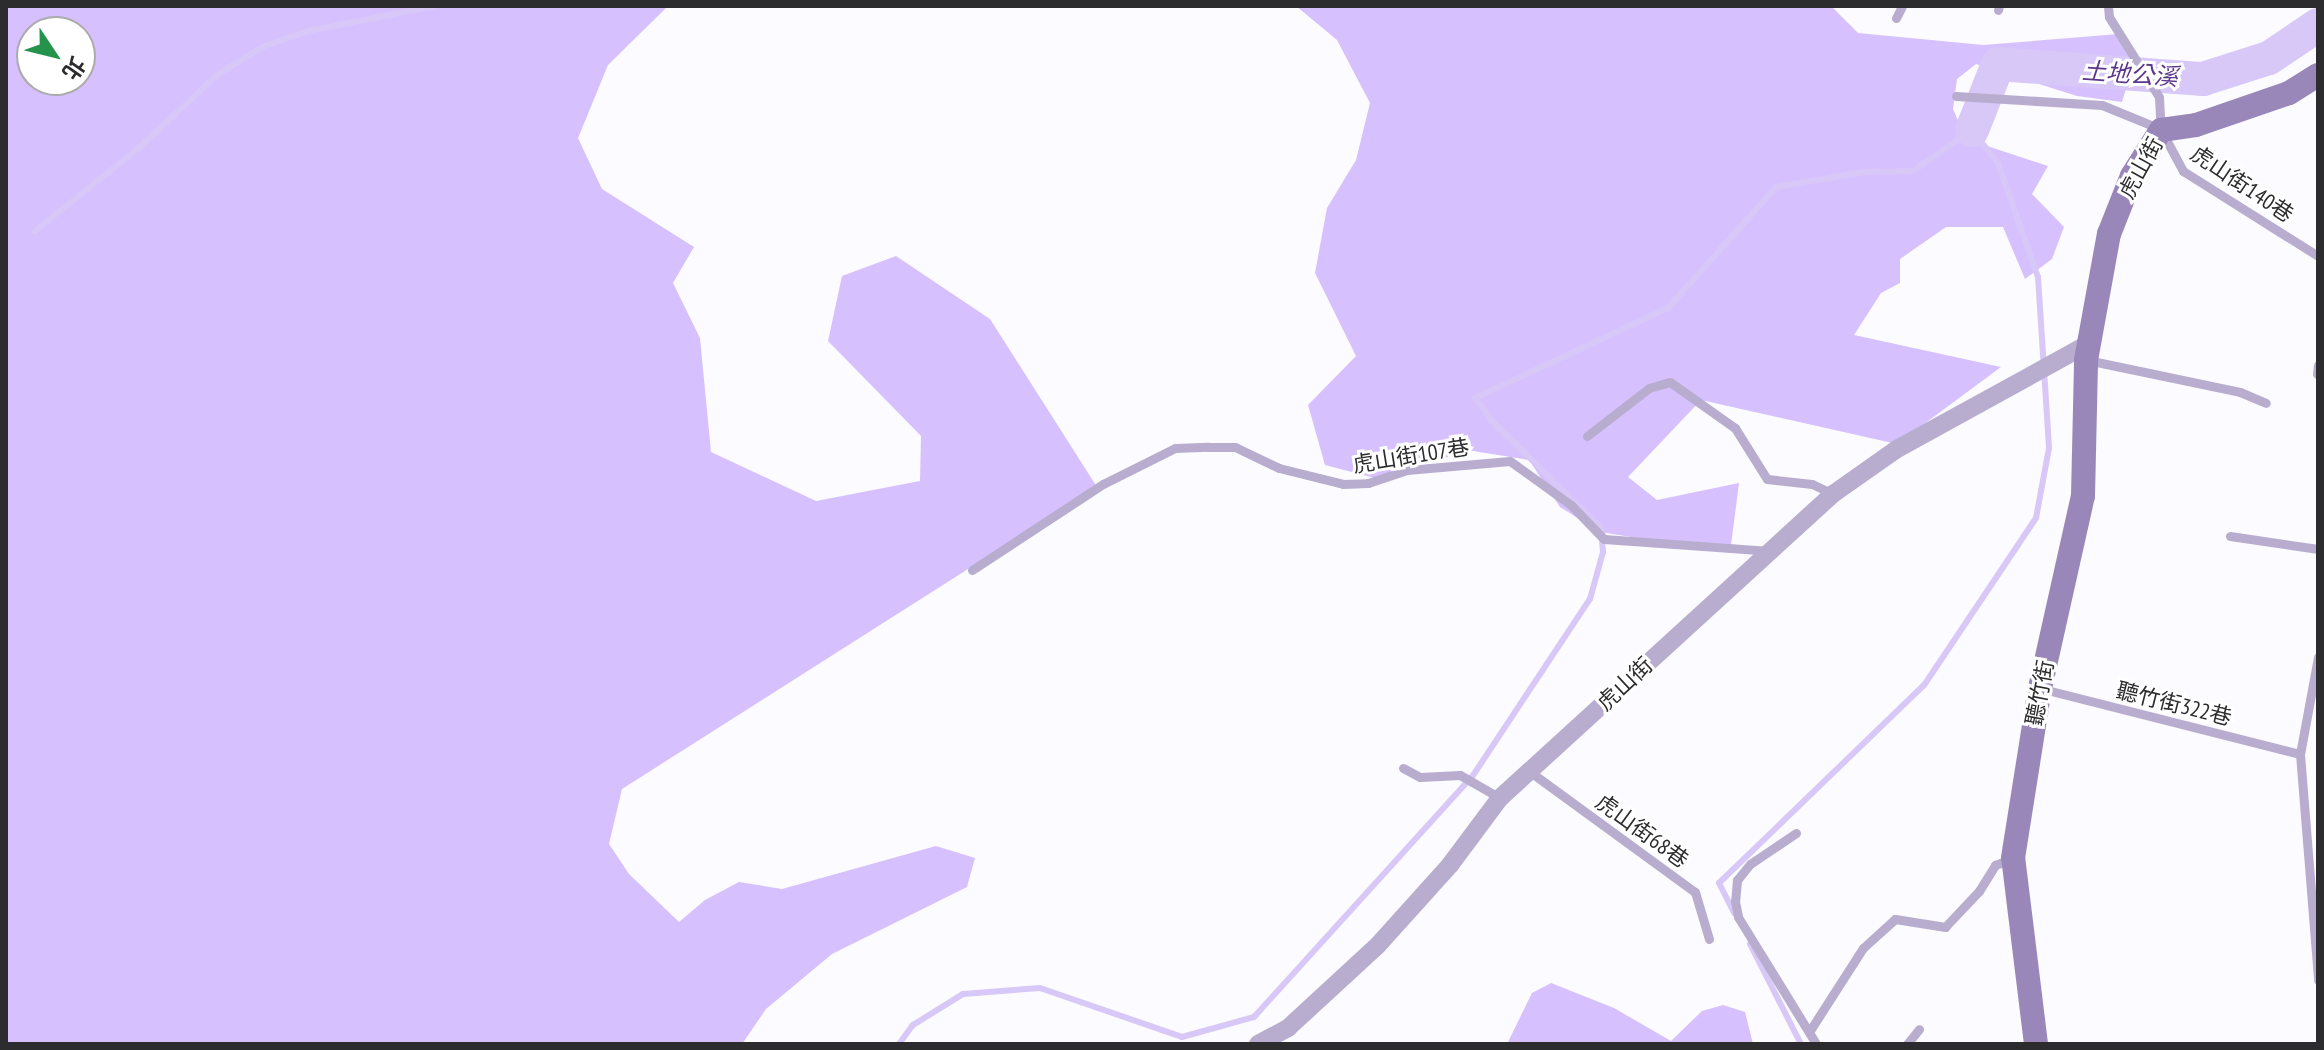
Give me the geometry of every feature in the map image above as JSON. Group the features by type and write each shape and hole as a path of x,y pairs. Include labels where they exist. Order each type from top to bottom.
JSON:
{"street":[{"name":"虎山街","path":"1258,1044 1288,1028 1378,945 1450,865 1500,798 1833,494 1897,449 2033,372 2080,352 2109,234 2132,176 2161,130 2196,125 2289,93 2318,77"},
{"name":"聽竹街","path":"2036,1044 2013,858 2040,688 2083,496 2080,352"}],"lane":[{"path":"1896,18 1902,6"},
{"path":"1956,96 2102,105 2161,130 2159,97 2109,17 2108,6"},
{"name":"虎山街140巷","path":"2161,130 2183,171 2318,256"},
{"path":"2080,352 2240,392 2266,403"},
{"path":"2317,374 2318,365"},
{"path":"1587,436 1649,388 1670,382 1735,428 1767,479 1812,484 1833,494"},
{"name":"虎山街107巷","path":"972,570 1103,484 1175,448 1208,447 1235,447 1279,468 1343,484 1368,483 1407,470 1510,461 1571,505 1604,539 1770,551"},
{"path":"2230,536 2318,549"},
{"path":"2318,657 2300,754 2318,980"},
{"name":"聽竹街322巷","path":"2040,688 2300,754"},
{"path":"1403,768 1420,777 1460,775 1500,798"},
{"name":"虎山街68巷","path":"1529,771 1695,892 1709,939"},
{"path":"1796,833 1750,864 1737,880 1735,901 1738,917 1816,1044"},
{"path":"1809,1032 1863,948 1895,919 1945,927 1979,891 1995,865 2013,858"},
{"path":"1907,1044 1919,1029"}],"shaded area":[{"path":"6,6 668,6 608,65 578,138 602,189 694,247 673,283 700,338 711,452 816,501 920,481 921,436 828,341 842,276 896,256 990,319 1097,487 622,789 609,844 629,874 679,922 705,900 739,882 782,889 936,846 975,858 967,887 832,954 766,1009 742,1044 6,1044"},
{"path":"1296,6 1831,6 1858,33 1983,45 2119,34 2136,55 2122,102 2077,96 1976,64 1957,79 1953,109 1966,139 2048,166 2032,194 2064,227 2052,259 2025,279 2003,227 1946,227 1900,259 1900,283 1881,293 1854,335 2001,367 1897,444 1701,400 1628,477 1657,500 1739,483 1730,553 1600,532 1560,507 1529,460 1467,450 1382,480 1325,465 1308,405 1356,356 1315,273 1327,208 1356,160 1370,103 1337,40"},
{"path":"1551,983 1614,1008 1671,1041 1702,1011 1723,1005 1745,1012 1753,1044 1507,1044 1532,993"}],"waterway":[{"path":"35,231 141,146 217,75 262,47 308,31 435,6"},
{"name":"土地公溪","path":"1972,130 1998,64 2203,79 2269,58 2318,25"},
{"path":"899,1044 913,1025 963,994 1040,988 1182,1037 1254,1017 1472,777 1590,599 1603,552 1601,528 1492,421 1475,398 1668,308 1776,187 1865,172 1913,171 1972,130 1998,163 2038,277 2049,448 2036,518 1924,685 1719,883 1734,913"},
{"path":"1750,944 1801,1044"}]}
